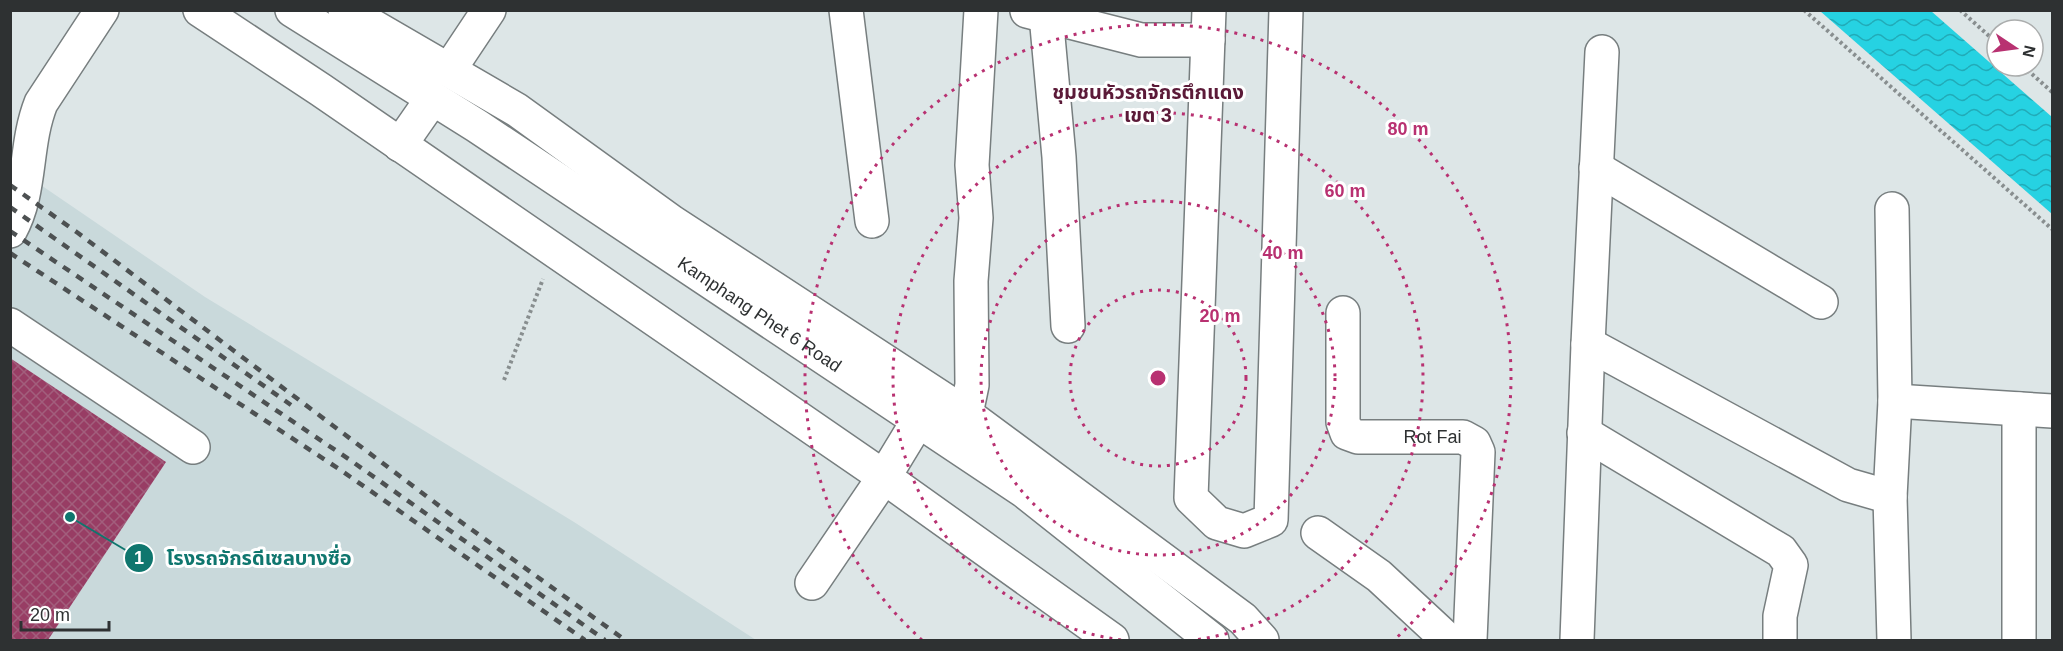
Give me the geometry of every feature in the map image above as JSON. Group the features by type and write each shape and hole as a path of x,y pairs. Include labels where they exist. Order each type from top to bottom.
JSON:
{"street":[{"path":"10,231 20,213 30,138 41,103 102,10"},
{"path":"200,10 321,90 884,477 1112,640"},
{"name":"Kamphang Phet 6 Road","path":"292,10 487,133 1024,491 1212,640"},
{"name":"Kamphang Phet 6 Road","path":"345,10 517,110 672,222 966,414 1243,619 1262,640"},
{"path":"449,70 489,10"},
{"path":"846,10 872,221"},
{"path":"966,414 972,386 971,281 975,218 972,165 981,10"},
{"path":"1068,326 1059,157 1036,13 1141,40 1208,25 1191,498 1217,523 1244,531 1271,520 1286,10"},
{"path":"1577,640 1602,52"},
{"path":"400,145 432,99"},
{"path":"1596,168 1821,302"},
{"path":"1892,209 1895,401 1890,497 1894,640"},
{"name":"Rot Fai","path":"1343,313 1343,422 1347,433 1358,437 1463,437 1474,443 1478,452 1470,640"},
{"path":"10,324 193,447"},
{"path":"1588,344 1848,485 1890,497"},
{"path":"1895,401 2052,411"},
{"path":"2019,409 2019,640"},
{"path":"812,583 884,477 918,421"},
{"path":"1584,433 1781,551 1791,565 1780,616 1780,640"},
{"path":"1318,533 1379,576 1448,640"}],"path":[{"path":"1804,10 2052,229"},
{"path":"1960,10 1985,32"},
{"path":"2036,78 2052,92"},
{"path":"504,380 554,250"}],"shaded area":[{"path":"10,164 205,297 574,522 756,640 11,640"}],"water":[{"path":"1820,11 1931,11 1985,58 1985,78 2007,78 2052,117 2052,214"}],"building":[{"path":"10,358 166,462 48,640 10,640"}],"railway":[{"path":"10,185 78,233 450,514 625,640"},
{"path":"10,207 291,405"},
{"path":"10,231 350,460 605,640"},
{"path":"10,253 339,469 585,640"}],"place":[{"name":"โรงรถจักรดีเซลบางซื่อ","path":"70,517"}],"district":[{"name":"ชุมชนหัวรถจักรตึกแดง เขต 3","path":"1148,104"}]}
